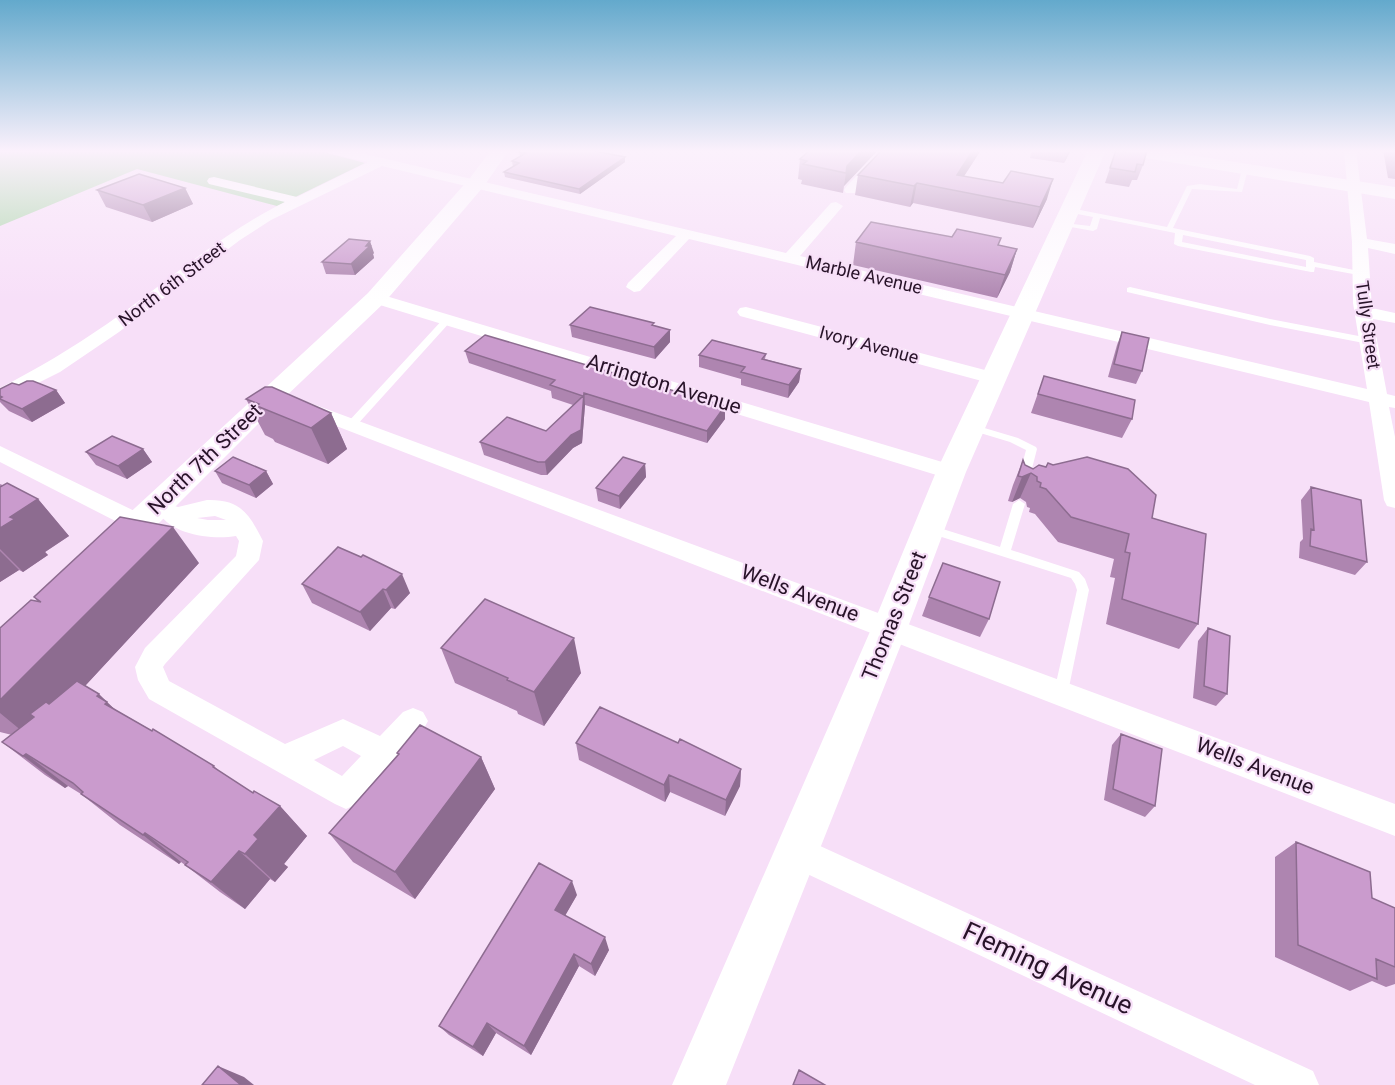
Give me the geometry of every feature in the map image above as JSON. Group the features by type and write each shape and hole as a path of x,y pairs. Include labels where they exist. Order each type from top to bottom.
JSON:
{"main road":[{"name":"North 7th Street","path":"90,570 156,516 272,394 376,298 462,201"},
{"name":"Thomas Street","path":"699,1085 890,627 951,472 1021,313 1074,201"}],"street":[{"name":"North 6th Street","path":"0,396 53,368 93,342 235,237 297,201"},
{"name":"Marble Avenue","path":"551,201 1021,313 1187,361 1387,400"},
{"name":"Tully Street","path":"1355,201 1364,312 1369,341 1387,400 1395,500"},
{"path":"790,258 836,206"},
{"path":"634,287 687,233"},
{"path":"1360,242 1395,249"},
{"name":"Arrington Avenue","path":"376,298 951,472"},
{"name":"Ivory Avenue","path":"746,312 993,378"},
{"path":"1364,312 1395,318"},
{"name":"Wells Avenue","path":"272,394 1395,819"},
{"path":"0,453 156,516 220,531 242,526 251,541 247,560 155,656 149,667 152,680 159,690 346,794 413,721"},
{"path":"285,759 343,732 385,753"},
{"name":"Fleming Avenue","path":"796,851 1299,1085"}],"lane":[{"path":"1169,230 1183,201"},
{"path":"1067,217 1093,229 1097,215"},
{"path":"1067,217 1097,215 1179,232 1178,244 1311,270 1310,264 1361,274"},
{"path":"1130,290 1270,322 1369,341"},
{"path":"352,424 448,319"},
{"path":"971,427 1014,440 1032,449 1022,488"},
{"path":"1004,552 1019,504"},
{"path":"929,528 1075,575 1082,582 1083,590 1061,692"}],"green space":[{"path":"0,201 61,201 0,226"},
{"path":"257,201 288,201 277,206"}],"building":[{"path":"130,201 154,201 143,205"},
{"path":"1007,201 1043,201 1040,207"},
{"path":"871,222 952,237 957,229 1001,238 998,245 1017,249 1005,275 856,242"},
{"path":"349,239 370,241 366,246 370,246 351,264 322,262"},
{"path":"590,307 654,323 652,325 670,330 654,347 570,325"},
{"path":"1122,332 1149,338 1142,371 1114,364"},
{"path":"485,335 725,406 707,431 584,393 581,430 571,435 545,462 538,462 480,442 507,417 546,431 583,396 550,385 555,380 465,351"},
{"path":"712,340 766,354 762,359 801,369 789,385 741,372 745,367 699,355"},
{"path":"1044,376 1135,400 1132,419 1038,394"},
{"path":"27,381 56,390 22,409 0,399 2,397 0,389 12,383 19,385"},
{"path":"265,387 272,387 331,413 311,428 257,406 259,404 246,399"},
{"path":"112,436 143,449 118,466 86,452"},
{"path":"233,457 266,471 249,485 215,471"},
{"path":"623,457 645,464 619,496 596,488"},
{"path":"1087,457 1128,469 1156,495 1152,518 1206,534 1198,624 1122,599 1130,553 1125,552 1129,534 1071,517 1046,489 1040,487 1041,483 1037,481 1037,477 1031,473 1022,477 1018,476 1023,460 1025,465 1033,469 1039,465 1046,467 1048,463 1053,465"},
{"path":"7,483 38,499 10,517 15,519 0,528 0,487"},
{"path":"1311,487 1361,500 1367,562 1310,546 1311,529 1314,530"},
{"path":"120,517 173,527 0,700 0,628 31,600 41,602 34,597"},
{"path":"338,547 361,557 363,555 402,574 360,612 302,584"},
{"path":"943,563 1000,582 989,619 929,597"},
{"path":"485,599 574,638 534,692 441,648"},
{"path":"1208,628 1230,636 1227,694 1204,686"},
{"path":"77,681 99,694 97,696 107,702 105,704 152,731 153,729 253,793 254,791 280,806 254,835 258,839 245,854 239,851 211,882 185,865 188,862 175,853 81,794 83,792 73,783 2,742 34,717 30,714 46,702 49,704"},
{"path":"600,707 678,743 680,739 741,769 726,800 669,775 664,785 576,743"},
{"path":"420,725 481,757 395,872 329,833 399,754 397,753"},
{"path":"1121,734 1162,749 1155,806 1113,789"},
{"path":"1296,842 1370,872 1372,898 1395,908 1395,967 1376,959 1377,979 1298,945"},
{"path":"539,863 572,881 555,910 605,937 591,964 574,954 524,1046 487,1023 473,1047 439,1026"},
{"path":"218,1066 241,1085 202,1085"},
{"path":"799,1070 825,1085 793,1085"}]}
